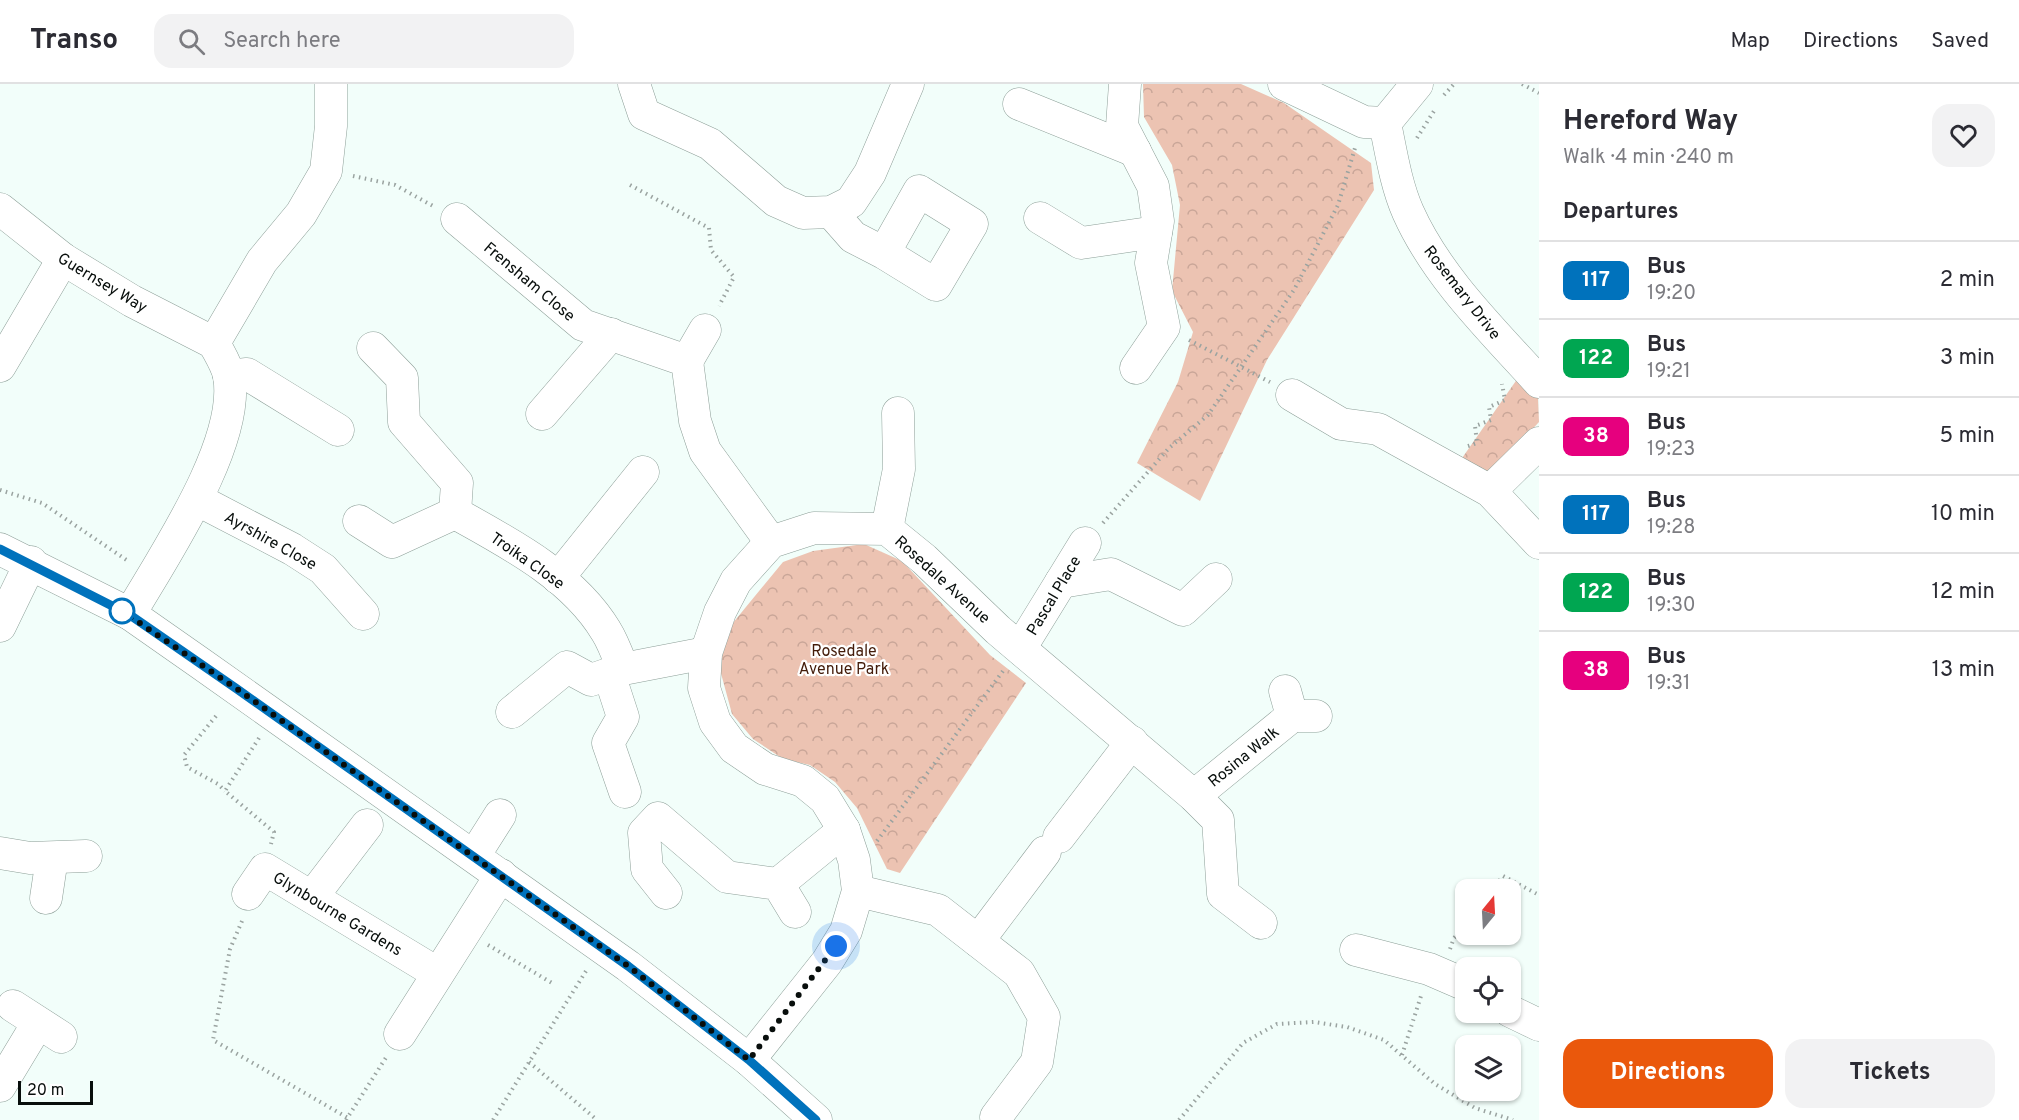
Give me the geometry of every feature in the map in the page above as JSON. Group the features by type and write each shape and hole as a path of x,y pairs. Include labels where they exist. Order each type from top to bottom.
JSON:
{"street":[{"path":"130,615 198,500 220,439 229,403 229,376 214,343 262,261 301,214 326,171 331,126 331,84"},
{"path":"634,84 644,114 710,144 776,201 803,213 831,212 851,202 870,173 908,84"},
{"path":"1125,84 1122,126 1153,186 1158,220 1150,263 1164,327 1136,368"},
{"path":"1284,84 1374,123 1417,84"},
{"path":"1019,104 1135,151"},
{"name":"Rosemary Drive","path":"1374,123 1407,210 1426,248 1480,317 1534,377"},
{"name":"Guernsey Way","path":"0,209 63,259 132,301 214,343"},
{"path":"831,212 853,237 884,253"},
{"path":"1040,218 1081,243 1156,232"},
{"name":"Frensham Close","path":"457,219 583,325 687,361"},
{"path":"0,366 63,259"},
{"path":"705,330 687,361 695,421 705,451 771,542 736,581 720,612 706,652 704,688 715,722 734,748 765,769 803,781 825,799 844,830 854,860 858,891 846,931 827,962 749,1060"},
{"path":"542,414 610,334"},
{"path":"358,520 392,542 423,526 456,498 404,422 402,378 373,348"},
{"path":"229,376 247,374 338,430"},
{"path":"1292,394 1341,424 1378,429 1490,491 1539,543"},
{"path":"887,529 899,469 898,413"},
{"path":"1490,491 1539,443"},
{"path":"558,578 644,472"},
{"name":"Troika Close","path":"456,498 493,534 558,578 606,631 608,674 623,717 608,743 625,792"},
{"name":"Ayrshire Close","path":"198,500 292,549 323,569 363,614"},
{"name":"Rosedale Avenue","path":"771,542 814,528 887,529 924,559 998,630 1132,742 1218,820 1222,894 1261,923"},
{"name":"Pascal Place","path":"1021,647 1085,543"},
{"path":"0,549 31,562 130,615 274,715 601,947 749,1060 816,1120"},
{"path":"0,626 31,562"},
{"path":"1061,582 1111,574 1183,610 1216,579"},
{"path":"512,712 567,667 608,674 706,652"},
{"name":"Rosina Walk","path":"1194,796 1298,708"},
{"path":"978,941 1132,742"},
{"path":"474,856 500,815"},
{"path":"666,893 646,869 644,833 658,818 727,877 764,882 795,912"},
{"path":"312,897 367,825"},
{"path":"764,882 844,830"},
{"path":"0,853 30,858 86,856"},
{"path":"46,898 52,858"},
{"name":"Glynbourne Gardens","path":"246,907 265,869 437,973"},
{"path":"400,1035 437,973 501,875"},
{"path":"858,891 938,910 1019,973 1044,1017 1037,1062 996,1117"},
{"path":"1356,950 1429,969 1455,980"},
{"path":"1521,1016 1539,1025"},
{"path":"0,1086 38,1022"}],"path":[{"path":"1522,84 1539,93"},
{"path":"1085,543 1169,448 1208,416 1294,290 1338,205 1374,123"},
{"path":"326,171 395,185 457,219"},
{"path":"630,185 709,228 711,250 735,277 705,330"},
{"path":"1164,327 1292,394"},
{"path":"1452,470 1462,449 1477,443 1475,426 1491,420 1489,407 1505,400 1502,382 1518,382 1534,377"},
{"path":"0,490 42,503 151,577"},
{"path":"854,860 870,850 1021,647"},
{"path":"225,791 274,715"},
{"path":"216,716 184,754 184,760 187,768 218,784 274,832 265,869"},
{"path":"1521,886 1539,895"},
{"path":"246,907 230,949 213,1040 347,1119 400,1035"},
{"path":"464,931 552,983"},
{"path":"493,1120 601,947"},
{"path":"1402,1055 1429,969"},
{"path":"1179,1120 1243,1043 1277,1024 1314,1022 1347,1027 1384,1040 1435,1084 1465,1102 1513,1120"},
{"path":"529,1062 597,1120"}],"green space":[{"path":"1143,84 1241,84 1284,103 1371,163 1374,190 1267,360 1200,501 1137,463 1178,382 1193,332 1172,291 1180,205 1172,165 1144,117"},
{"path":"1520,375 1538,398 1539,422 1501,463 1486,472 1460,461"},
{"name":"Rosedale Avenue Park","path":"864,544 902,561 990,655 1026,683 900,873 887,869 857,808 835,782 810,765 783,759 753,739 732,714 719,666 732,624 783,562 813,551"}],"bus line":[{"name":"117","path":"0,549 31,562 130,615 237,689 628,966 749,1060 816,1120"}],"route":[{"path":"122,611 411,811 628,966 749,1060 827,962 836,946"}]}
